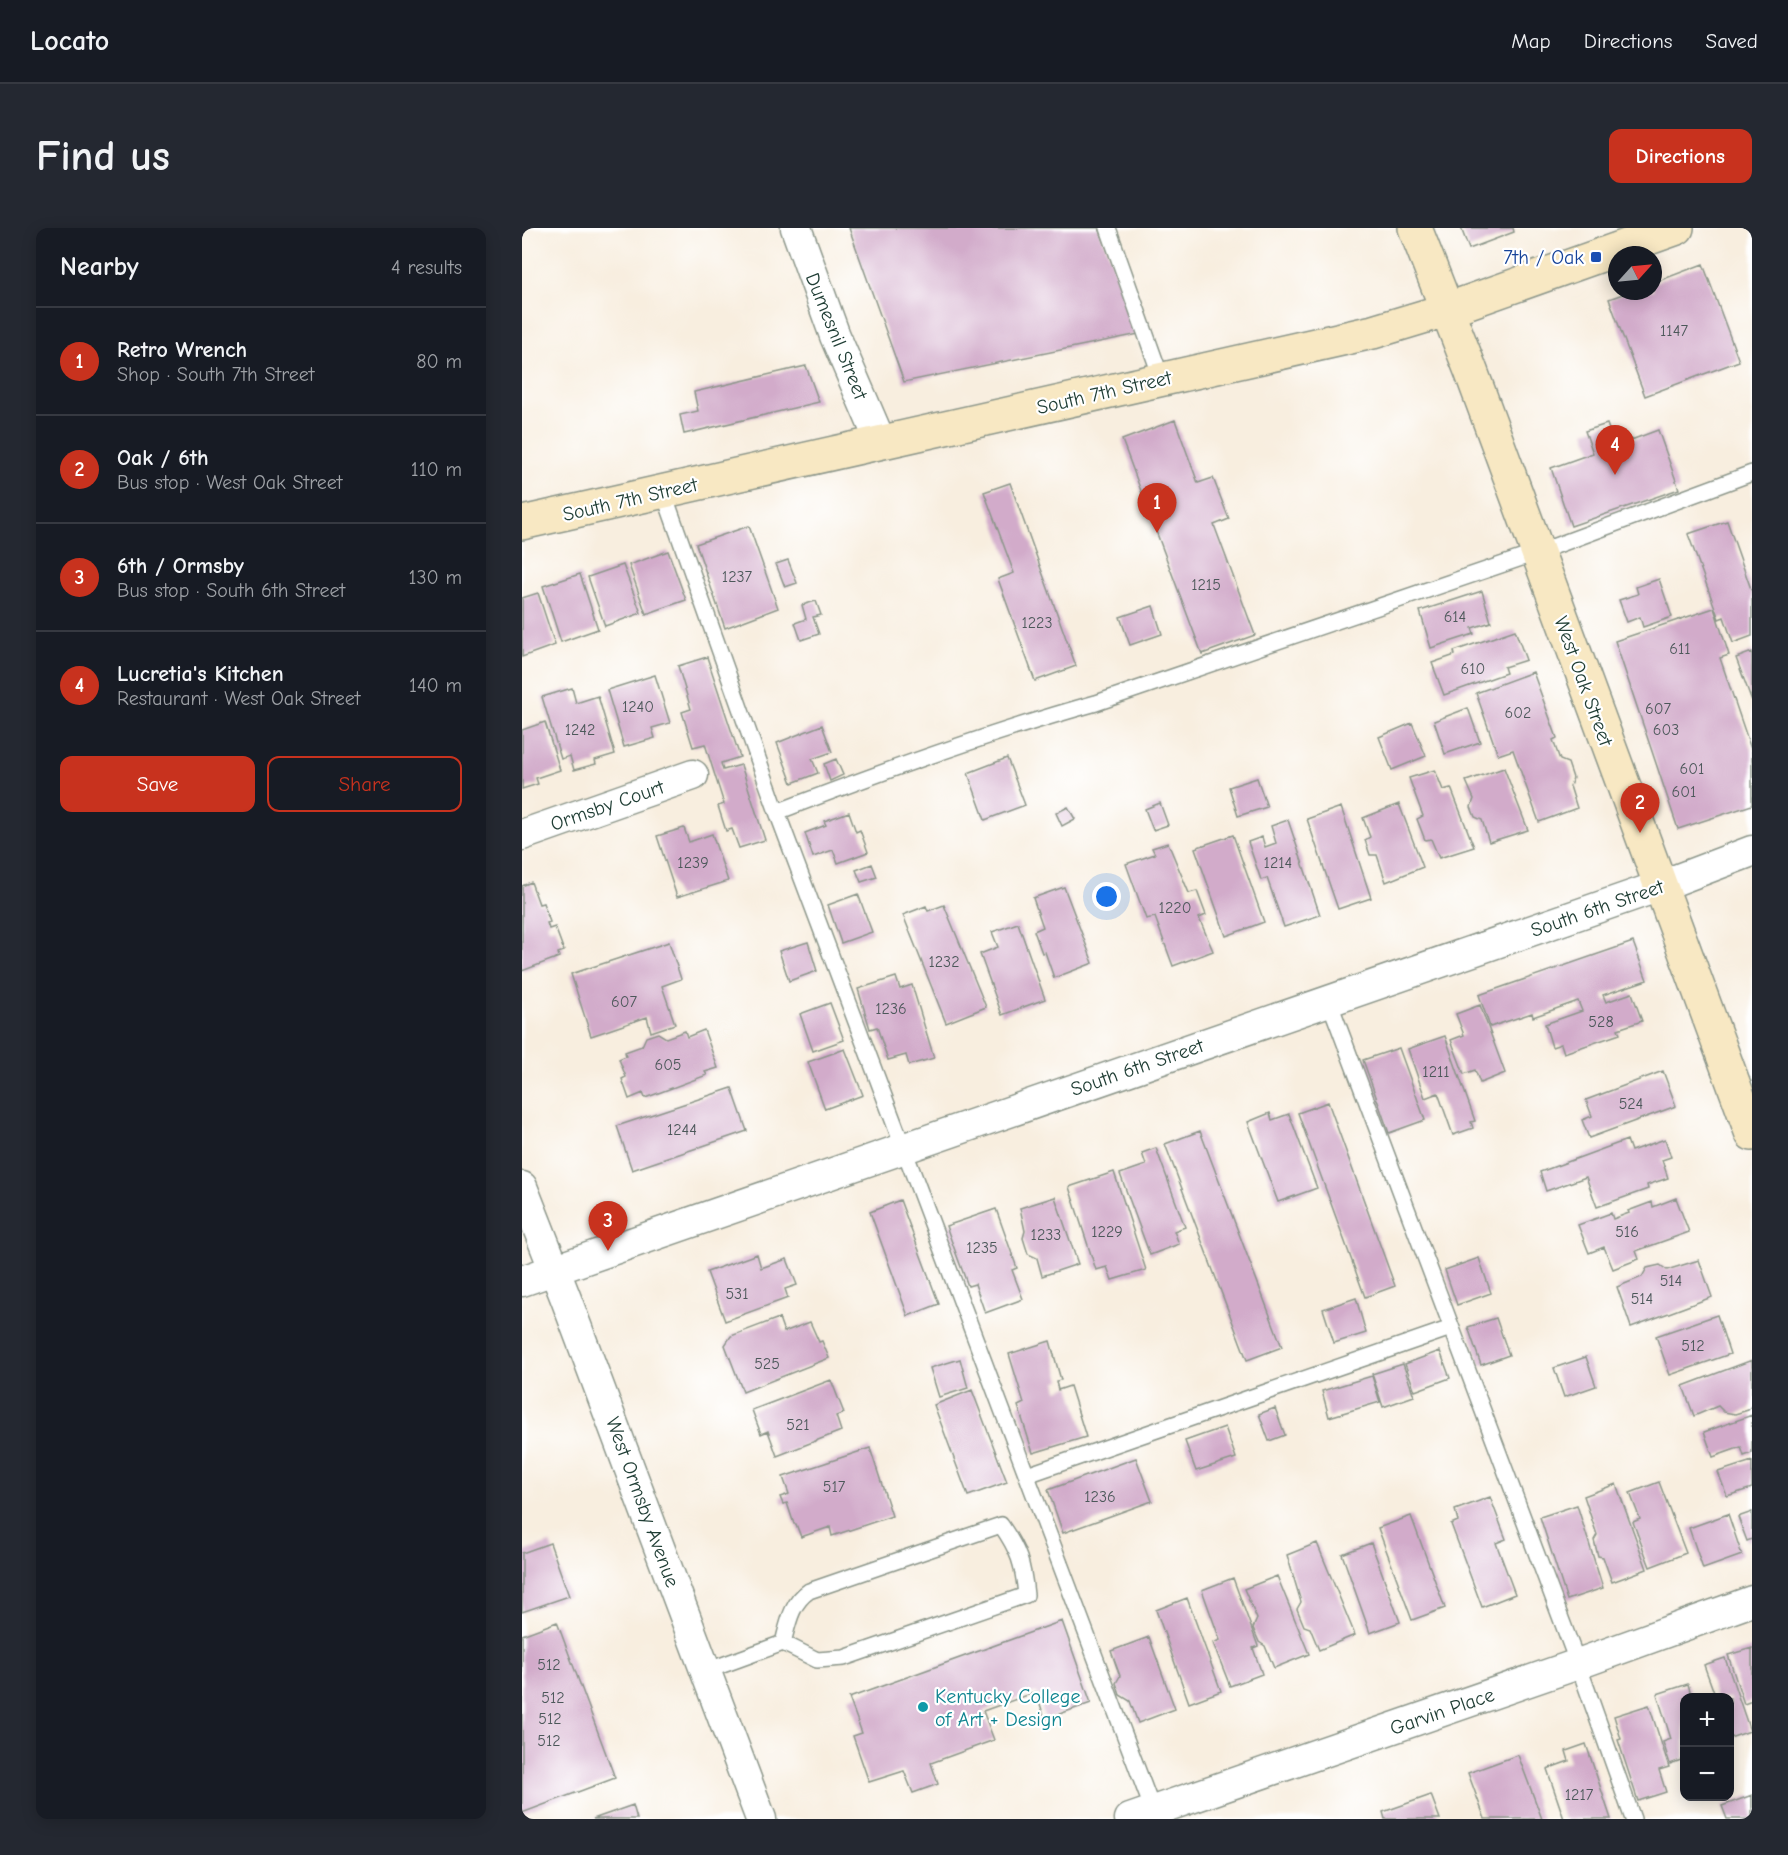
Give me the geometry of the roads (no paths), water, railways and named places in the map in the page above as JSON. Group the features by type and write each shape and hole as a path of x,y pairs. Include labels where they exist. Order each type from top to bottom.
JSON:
{"street":[{"name":"Dumesnil Street","path":"796,228 835,336 880,443"},
{"name":"West Oak Street","path":"1415,228 1471,371 1536,553 1752,1134"},
{"name":"South 7th Street","path":"522,523 1373,332 1446,310 1677,228"},
{"name":"Ormsby Court","path":"522,835 693,775"},
{"name":"South 6th Street","path":"522,1281 1660,886 1752,851"},
{"name":"West Ormsby Avenue","path":"522,1187 555,1269 761,1819"},
{"name":"Garvin Place","path":"1147,1816 1752,1601"}],"lane":[{"path":"1108,228 1162,380"},
{"path":"777,812 928,757 1047,717 1096,704 1536,553 1752,473"},
{"path":"663,491 777,812 1027,1475 1147,1816"},
{"path":"1329,1001 1578,1664 1633,1819"},
{"path":"1027,1475 1451,1328"},
{"path":"706,1671 783,1643 817,1660 844,1658 1026,1595 1023,1569 1015,1546 1001,1525 809,1591 801,1596 796,1604 783,1643"}],"place":[{"name":"7th / Oak","path":"1596,257"},
{"name":"Lucretia's Kitchen","path":"1615,475"},
{"name":"Retro Wrench","path":"1157,533"},
{"name":"Oak / 6th","path":"1640,833"},
{"name":"6th / Ormsby","path":"608,1251"},
{"name":"Kentucky College of Art + Design","path":"923,1707"}]}
